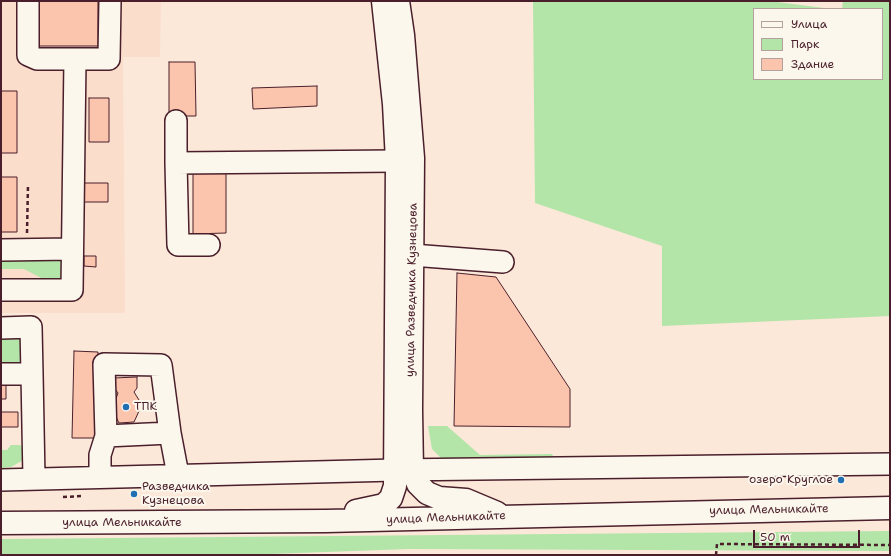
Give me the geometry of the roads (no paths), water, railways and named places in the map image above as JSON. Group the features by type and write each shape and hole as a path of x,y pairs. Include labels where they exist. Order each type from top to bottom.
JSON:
{"main road":[{"name":"улица Разведчика Кузнецова","path":"383,1 394,104 404,471 427,493 439,498 466,500 505,516"},
{"name":"улица Разведчика Кузнецова","path":"326,521 351,512 384,505 391,498 395,486 404,471 411,410 412,158 403,35 398,1"},
{"name":"улица Мельникайте","path":"1,523 326,521 890,508"}],"lane":[{"path":"28,1 28,55 37,59 109,59 110,1"},
{"path":"1,290 72,290 75,59"},
{"path":"176,121 178,245 208,245"},
{"path":"176,163 396,161"},
{"path":"1,250 72,249"},
{"path":"412,255 503,262"},
{"path":"1,328 31,328 34,479"},
{"path":"102,477 100,455 106,436 104,364 162,365 170,433 178,475"},
{"path":"1,374 32,374"},
{"path":"106,436 170,433"},
{"path":"1,480 178,475 890,464"}],"place":[{"name":"ТПК","path":"126,407"},
{"name":"озеро Круглое","path":"841,480"},
{"name":"Разведчика Кузнецова","path":"134,494"}]}
